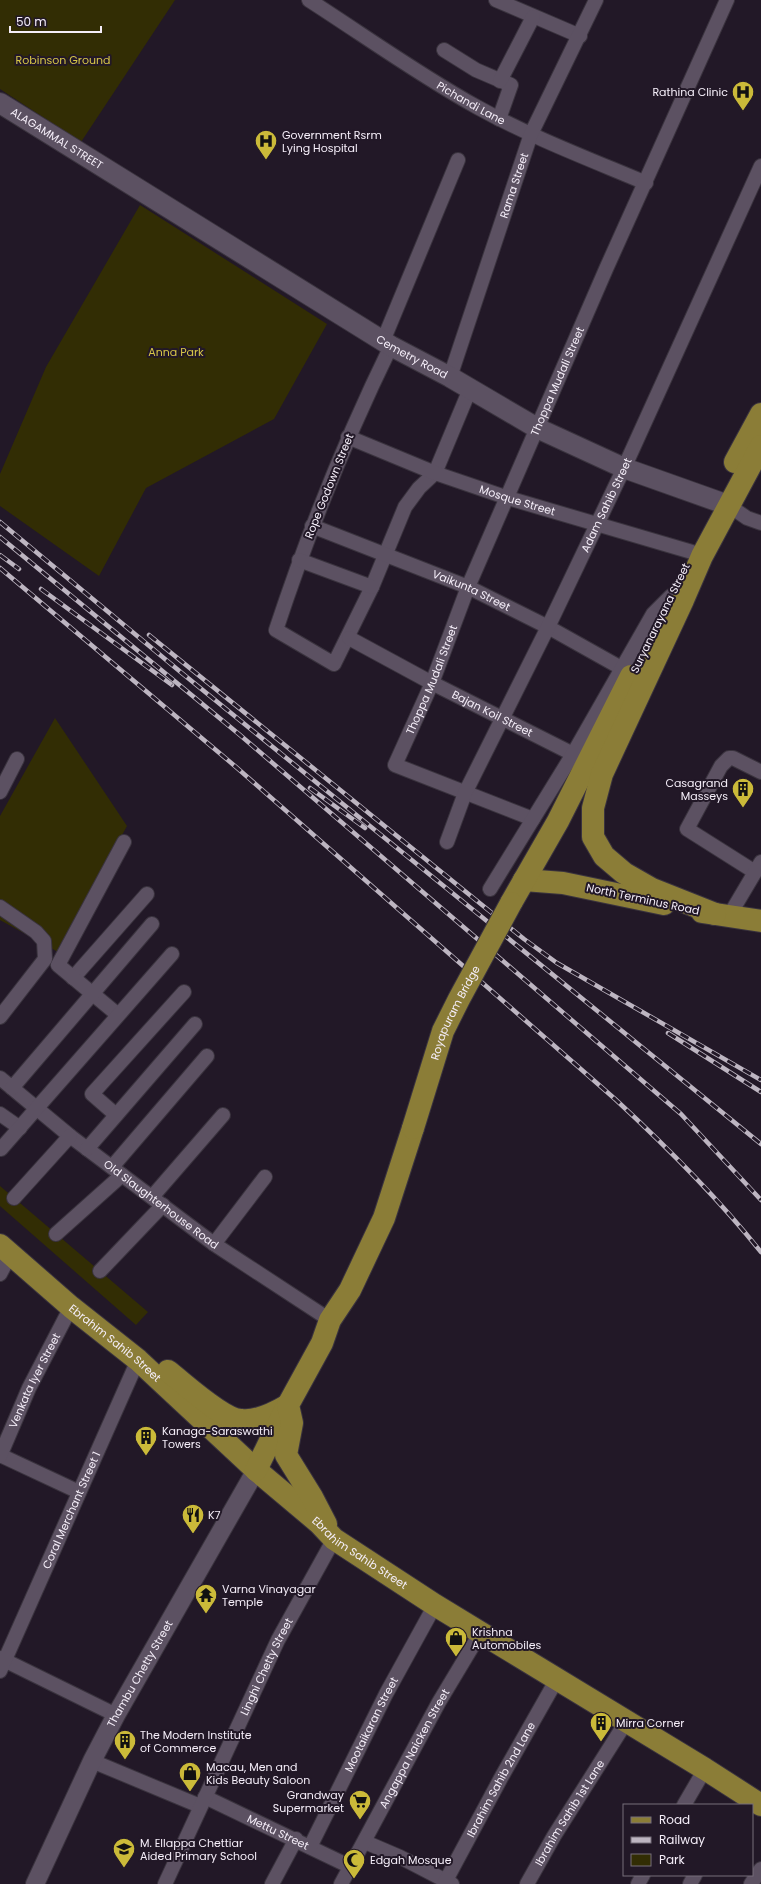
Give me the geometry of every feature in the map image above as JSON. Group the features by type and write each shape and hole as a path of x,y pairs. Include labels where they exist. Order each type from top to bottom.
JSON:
{"main road":[{"name":"ALAGAMMAL STREET","path":"0,104 113,174"},
{"name":"Cemetry Road","path":"113,174 387,344 537,428 624,468 721,503"},
{"name":"Suryanarayana Street","path":"722,915 652,889 624,873 604,856 593,837 593,808 602,774 683,600 702,556 721,503 761,414"},
{"name":"Suryanarayana Street","path":"524,880 558,821 692,552 721,503 761,446"},
{"name":"North Terminus Road","path":"524,880 563,882 722,915 761,921"},
{"name":"Royapuram Bridge","path":"256,1470 288,1405 322,1343 330,1320 350,1290 384,1218 443,1031 524,880"},
{"name":"Ebrahim Sahib Street","path":"0,1231 222,1426 256,1470 319,1523 334,1539 435,1604 705,1769 761,1806"},
{"name":"Ebrahim Sahib Street","path":"5,1250 71,1307 222,1426"},
{"name":"Ebrahim Sahib Street","path":"222,1426 272,1414 288,1405"},
{"path":"288,1405 292,1422 286,1455 312,1497 334,1539"},
{"path":"705,1769 743,1804"},
{"path":"753,1812 761,1818"}],"street":[{"name":"Pichandi Lane","path":"309,0 438,84 499,119 646,182"},
{"path":"496,0 580,36"},
{"name":"Rama Street","path":"450,378 531,134 580,36 596,0"},
{"name":"Thoppa Mudali Street","path":"466,793 394,766 432,683 468,587 508,498 606,269 727,0"},
{"path":"500,81 533,16"},
{"path":"444,50 476,70 511,85 499,119"},
{"name":"Rope Godown Street","path":"348,638 334,664 276,630 312,526 387,344 458,160"},
{"name":"Adam Sahib Street","path":"447,842 466,793 548,628 624,468 761,166"},
{"path":"348,638 372,587 405,507 419,488 435,473 470,390"},
{"name":"Mosque Street","path":"348,437 435,473 508,498 692,552"},
{"path":"721,503 747,518 761,523"},
{"name":"Vaikunta Street","path":"312,526 468,587 623,669"},
{"path":"299,560 372,587"},
{"path":"490,889 573,754 623,669 653,614 671,596"},
{"name":"Bajan Koil Street","path":"348,638 432,683 573,754"},
{"path":"722,915 758,867 687,829 721,766 729,758 733,758 761,772"},
{"path":"0,792 17,759"},
{"path":"466,793 533,819"},
{"path":"118,1015 58,966 124,842"},
{"path":"73,978 147,894"},
{"path":"0,907 36,932 44,941 45,959 0,1017"},
{"path":"12,1088 152,924"},
{"path":"1,1149 172,954"},
{"path":"116,1115 92,1094 184,992"},
{"path":"87,1149 195,1024"},
{"path":"56,1234 117,1171 207,1056"},
{"name":"Old Slaughterhouse Road","path":"0,1078 70,1136 214,1244 330,1320"},
{"path":"0,1114 20,1128"},
{"path":"100,1271 158,1201 223,1115"},
{"path":"14,1198 70,1136"},
{"path":"214,1244 265,1177"},
{"path":"0,1274 5,1250"},
{"name":"Venkata Iyer Street","path":"0,1455 29,1388 71,1307"},
{"name":"Coral Merchant Street 1","path":"2,1663 138,1360"},
{"path":"0,1455 79,1492"},
{"name":"Thambu Chetty Street","path":"35,1884 92,1762 116,1715 256,1470"},
{"name":"Linghi Chetty Street","path":"165,1884 278,1640 334,1539"},
{"name":"Mootaikaran Street","path":"310,1847 386,1694 435,1604"},
{"name":"Angappa Naicken Street","path":"341,1884 439,1702 481,1632"},
{"path":"2,1663 116,1715"},
{"name":"Ibrahim Sahib 2nd Lane","path":"447,1883 509,1762 557,1678"},
{"name":"Ibrahim Sahib 1st Lane","path":"526,1884 554,1836 626,1722"},
{"name":"Mettu Street","path":"92,1762 203,1802 296,1839 351,1867"},
{"path":"685,1804 705,1769"},
{"path":"272,1884 296,1839"},
{"path":"364,1842 400,1858 447,1883"},
{"path":"751,1884 761,1869"}],"green space":[{"name":"Robinson Ground","path":"0,0 175,0 81,142 0,89"},
{"name":"Anna Park","path":"140,205 327,324 274,419 146,488 99,576 0,506 0,474 46,367"},
{"path":"55,718 127,826 58,952 0,920 0,816"},
{"path":"0,1186 148,1312 136,1325 0,1206"}],"railway":[{"path":"0,522 183,674 761,1144"},
{"path":"0,537 240,735 681,1114 761,1200"},
{"path":"0,555 19,569"},
{"path":"0,568 236,767 615,1099 654,1135 691,1173 761,1252"},
{"path":"41,589 172,685"},
{"path":"149,635 524,939 557,963 761,1080"},
{"path":"310,788 365,828"},
{"path":"668,1033 761,1092"}],"place":[{"name":"Rathina Clinic","path":"743,112"},
{"name":"Government Rsrm Lying Hospital","path":"266,160"},
{"name":"Casagrand Masseys","path":"743,808"},
{"name":"Kanaga-Saraswathi Towers","path":"146,1456"},
{"name":"K7","path":"193,1534"},
{"name":"Varna Vinayagar Temple","path":"206,1614"},
{"name":"Krishna Automobiles","path":"456,1658"},
{"name":"Mirra Corner","path":"601,1742"},
{"name":"The Modern Institute of Commerce","path":"125,1760"},
{"name":"Macau, Men and Kids Beauty Saloon","path":"190,1792"},
{"name":"Grandway Supermarket","path":"360,1820"},
{"name":"M. Ellappa Chettiar Aided Primary School","path":"124,1868"},
{"name":"Edgah Mosque","path":"354,1880"}]}
